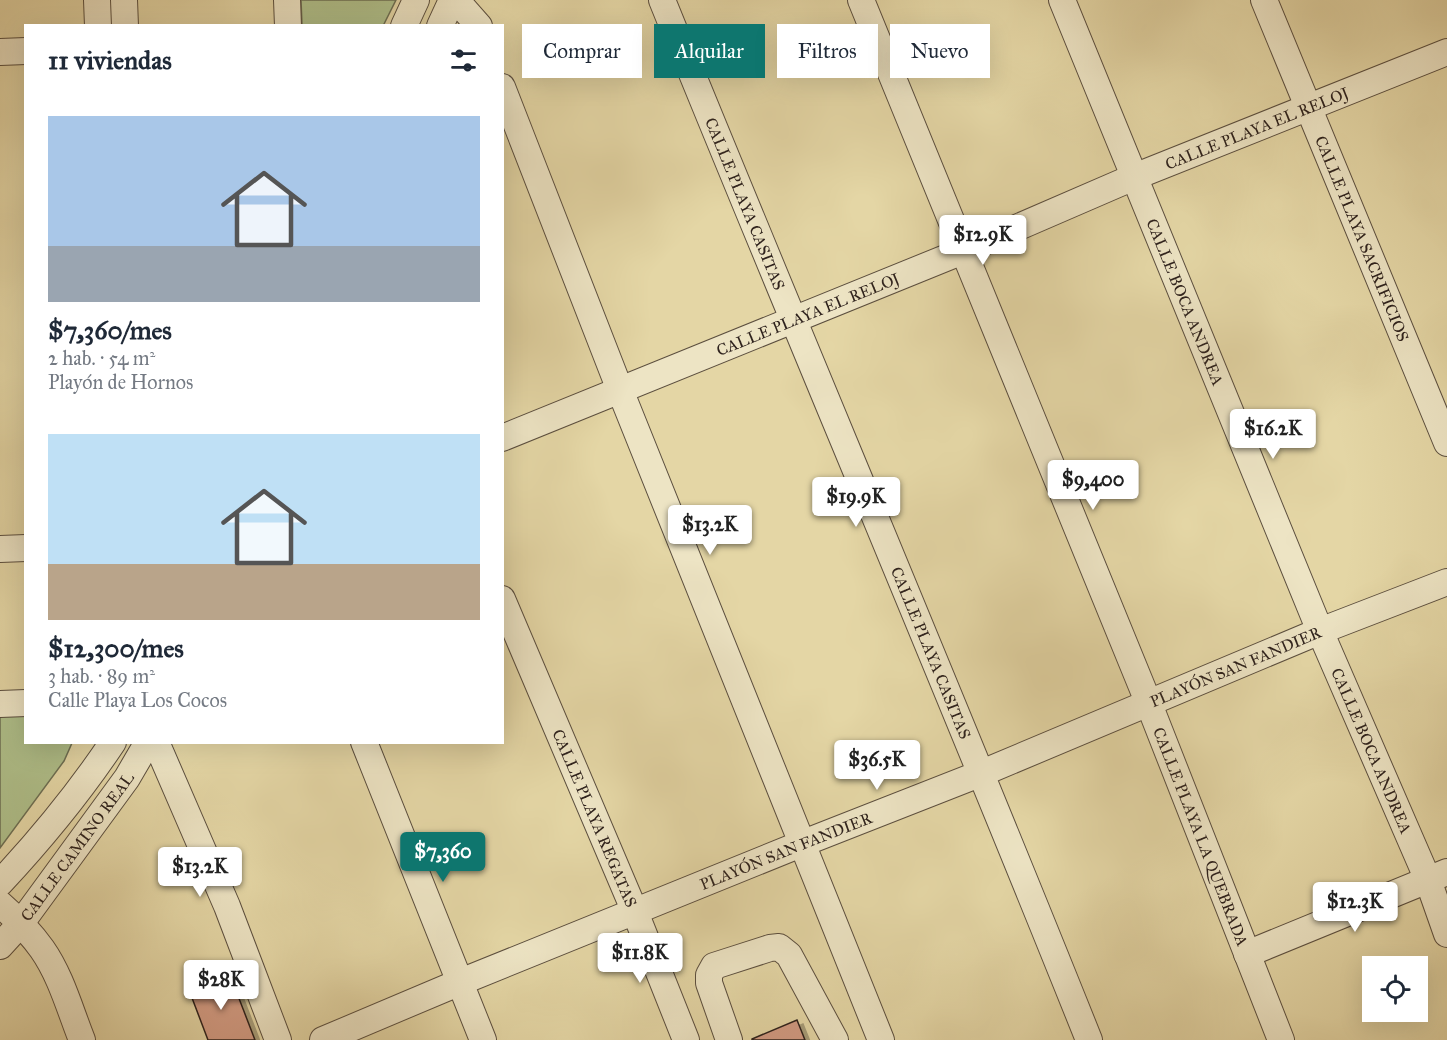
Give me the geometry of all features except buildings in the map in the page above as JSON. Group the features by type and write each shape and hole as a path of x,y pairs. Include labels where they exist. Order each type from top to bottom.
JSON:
{"street":[{"path":"97,0 98,24"},
{"path":"124,0 125,24"},
{"path":"287,0 288,24"},
{"path":"405,24 416,0"},
{"path":"441,24 454,0 477,24"},
{"name":"CALLE PLAYA CASITAS","path":"662,0 792,320 982,773 1089,1040"},
{"name":"CALLE PLAYA LA QUEBRADA","path":"861,0 1149,704 1281,1040"},
{"name":"CALLE BOCA ANDREA","path":"1062,0 1320,631 1437,876 1447,934"},
{"name":"CALLE PLAYA SACRIFICIOS","path":"1264,0 1447,443"},
{"path":"0,52 24,51"},
{"name":"CALLE PLAYA EL RELOJ","path":"504,437 963,251 1134,177 1447,52"},
{"path":"504,92 620,390 881,1040"},
{"path":"0,549 24,548"},
{"name":"PLAYÓN SAN FANDIER","path":"323,1040 801,844 982,773 1320,631 1447,582"},
{"name":"CALLE PLAYA REGATAS","path":"504,604 686,1040"},
{"path":"0,704 24,704"},
{"name":"CALLE CAMINO REAL","path":"0,883 84,785 112,744"},
{"name":"CALLE CAMINO REAL","path":"0,946 21,923 127,778 147,744"},
{"path":"157,744 227,906 278,1040"},
{"path":"365,744 483,1040"},
{"path":"1247,954 1437,876"},
{"path":"0,904 21,923 43,950 58,979 82,1040"},
{"path":"729,1040 709,983 709,975 714,966 779,947 789,955 836,1040"}],"green space":[{"path":"301,0 396,0 384,24 302,24"},
{"path":"0,710 24,710 24,744 72,744 64,761 0,848"}]}
